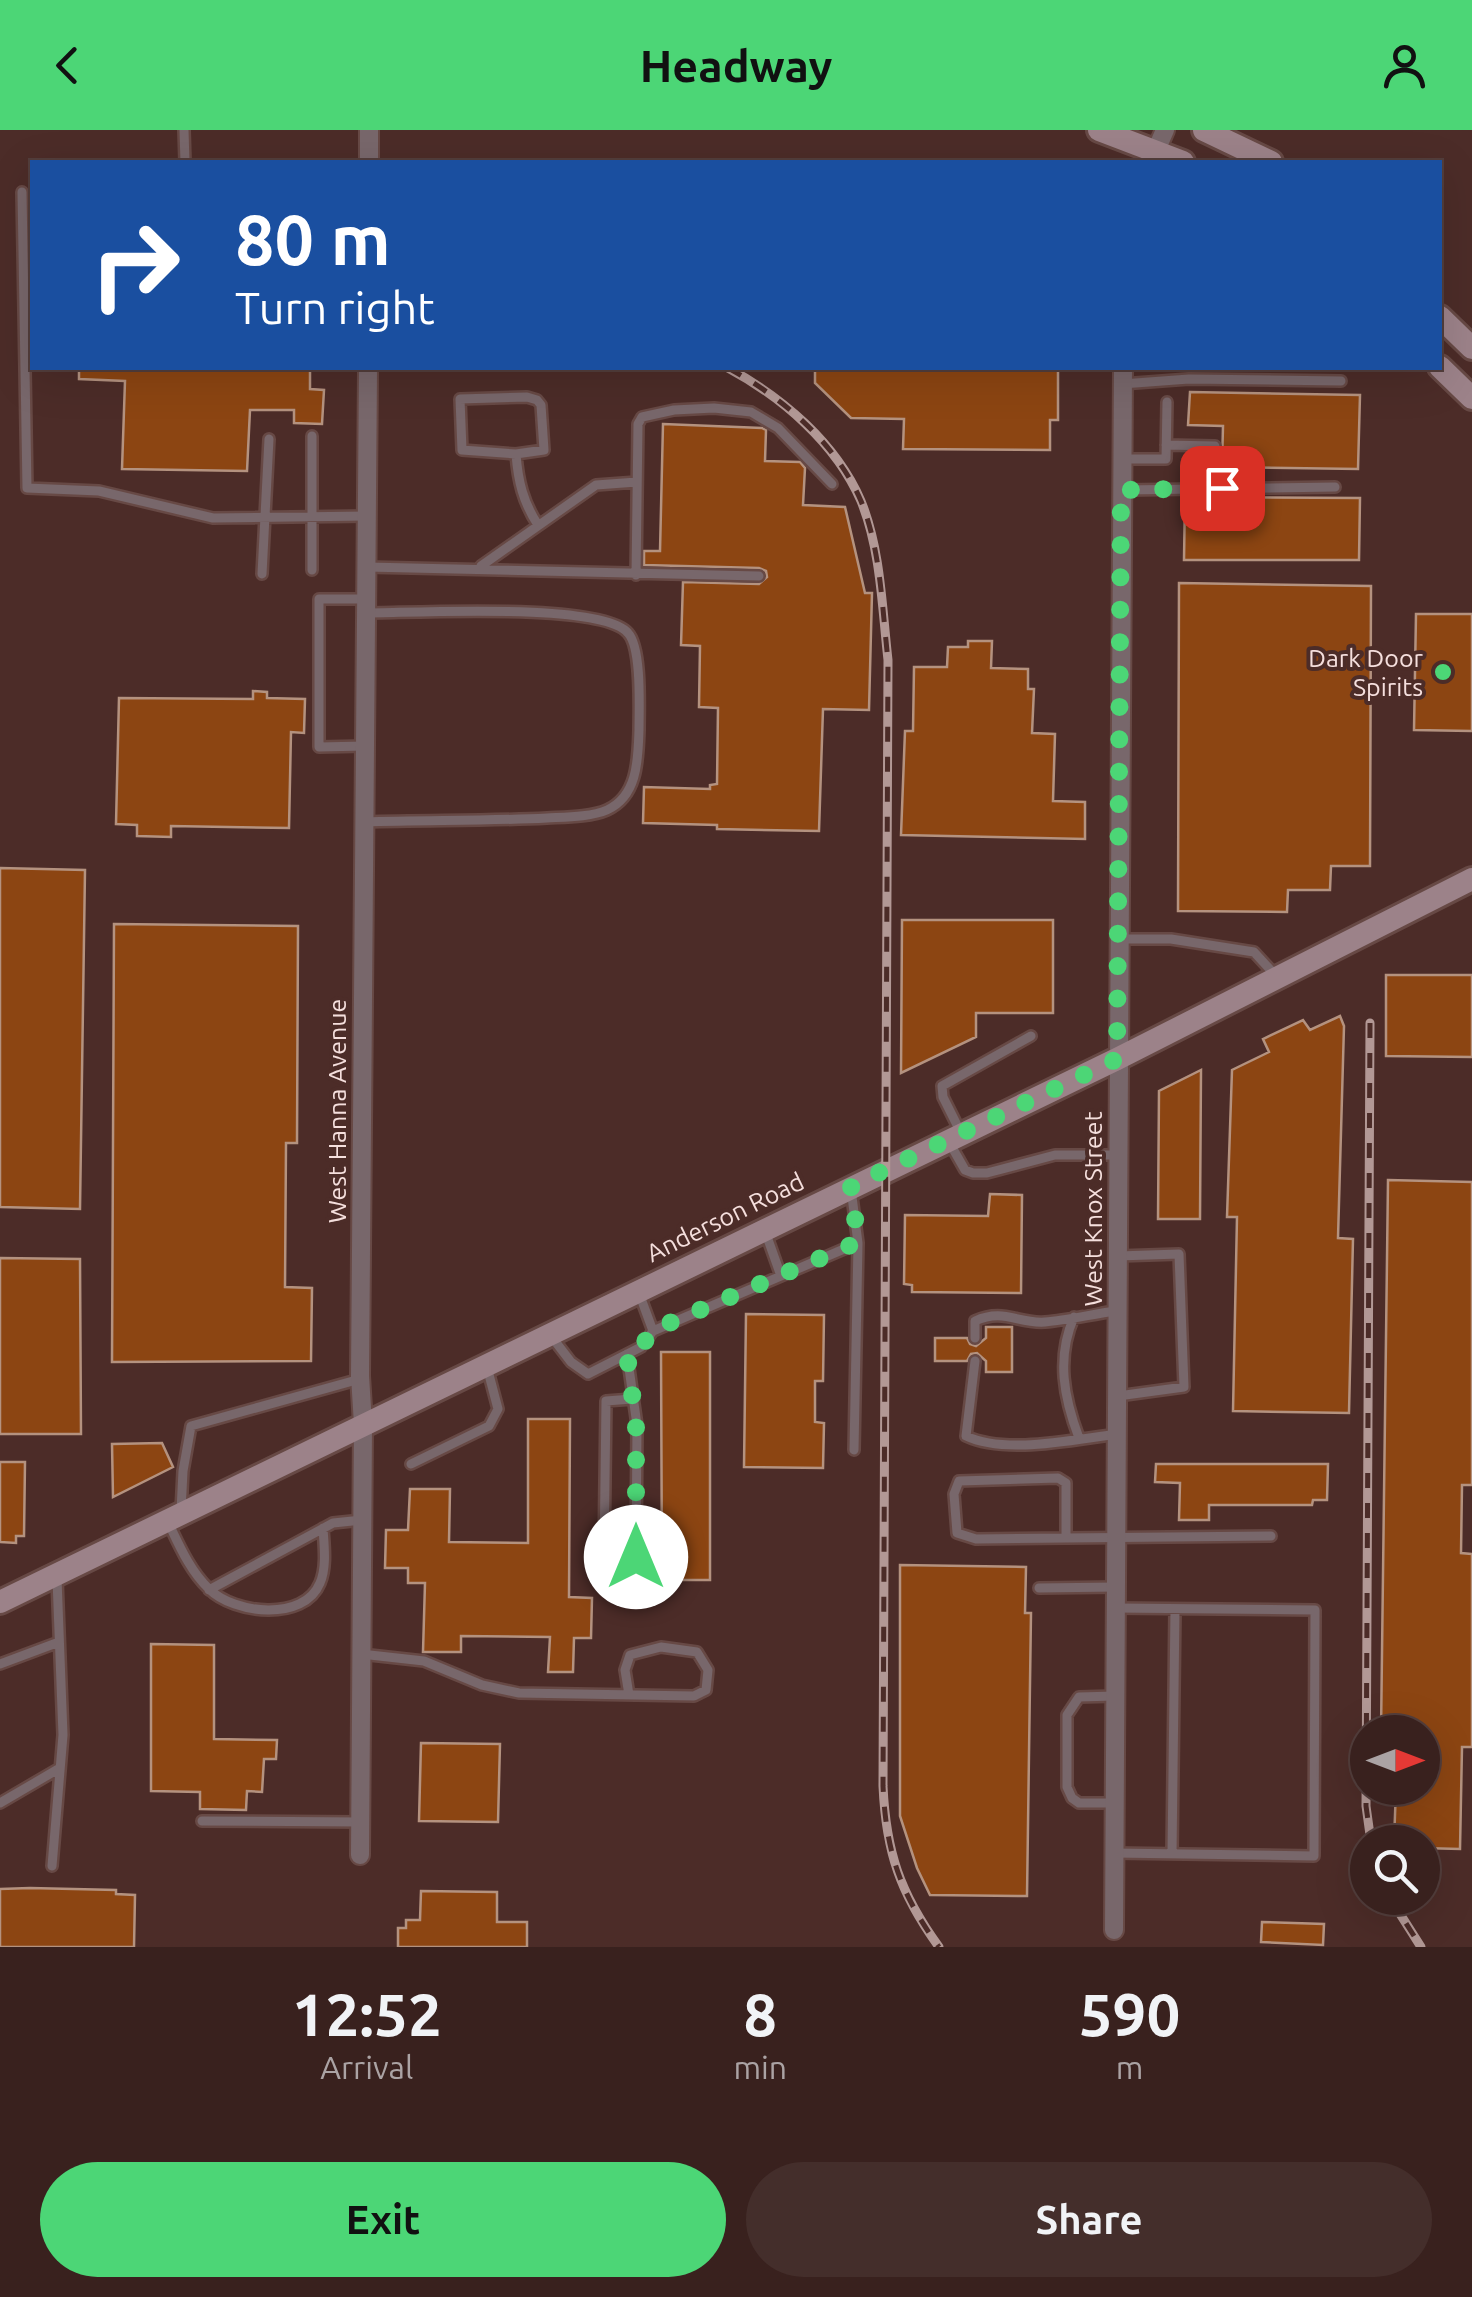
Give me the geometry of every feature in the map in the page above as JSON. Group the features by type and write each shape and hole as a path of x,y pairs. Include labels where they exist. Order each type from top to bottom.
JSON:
{"street":[{"path":"369,130 369,160"},
{"path":"1100,130 1157,148 1179,160"},
{"path":"1204,130 1267,160"},
{"path":"1442,318 1472,348"},
{"path":"1442,368 1472,398"},
{"name":"West Hanna Avenue","path":"360,1856 368,370"},
{"name":"West Knox Street","path":"1114,1930 1122,376"},
{"name":"Anderson Road","path":"0,1602 1117,1059 1472,878"}],"lane":[{"path":"184,130 184,160"},
{"path":"22,192 27,488 99,491 213,518 367,516"},
{"path":"1122,376 1341,381"},
{"path":"460,398 536,400 541,406 544,450 516,454 462,450 460,398"},
{"path":"1121,458 1166,459 1167,402"},
{"path":"636,575 638,424 642,416 714,408 761,416 794,443 832,484"},
{"path":"312,436 312,570"},
{"path":"262,574 270,439"},
{"path":"1166,445 1215,446"},
{"path":"516,454 518,482 538,525"},
{"path":"479,568 596,485 636,482"},
{"path":"1121,490 1335,487"},
{"path":"367,567 759,576"},
{"path":"365,746 319,747 319,599 366,606 574,614 616,624 630,634 636,653 639,729 632,785 620,802 605,812 526,819 365,822"},
{"path":"1118,939 1171,939 1254,952 1278,977"},
{"path":"1031,1036 942,1086 964,1170 987,1173 1055,1155 1118,1155"},
{"path":"851,1186 858,1242 854,1450"},
{"path":"764,1229 781,1276"},
{"path":"549,1334 572,1362 588,1374 641,1347 653,1330 858,1242"},
{"path":"1118,1256 1179,1254 1184,1387 1118,1396"},
{"path":"638,1290 653,1330"},
{"path":"974,1338 974,1321 984,1316 1005,1314 1041,1322 1118,1311"},
{"path":"1074,1316 1064,1352 1063,1382 1079,1438"},
{"path":"627,1354 636,1425 636,1557 604,1558 606,1401 632,1399"},
{"path":"974,1361 966,1436 979,1442 1020,1444 1118,1434"},
{"path":"411,1464 489,1426 498,1410 486,1364"},
{"path":"323,1528 319,1588 294,1607 246,1608 232,1605 209,1590 186,1559 174,1519 190,1426 360,1379"},
{"path":"1066,1538 1066,1484 1058,1478 959,1482 954,1494 957,1532 976,1539 1271,1536"},
{"path":"209,1590 333,1523 362,1520"},
{"path":"52,1866 63,1735 57,1576"},
{"path":"1039,1588 1116,1587"},
{"path":"1114,1853 1314,1856 1315,1610 1116,1608"},
{"path":"1172,1854 1175,1609"},
{"path":"0,1664 59,1642"},
{"path":"361,1654 424,1661 482,1685 519,1692 629,1695 694,1696 706,1690 708,1670 697,1652 661,1646 630,1655 626,1670 629,1695"},
{"path":"1114,1696 1079,1698 1067,1715 1067,1786 1072,1798 1079,1803 1114,1802"},
{"path":"0,1803 60,1768"},
{"path":"202,1821 360,1822"}],"building":[{"path":"79,370 310,370 310,389 324,390 322,424 294,423 294,410 250,410 247,471 122,469 125,381 79,379"},
{"path":"815,370 1058,370 1058,420 1050,420 1050,450 903,449 904,419 851,418 815,383"},
{"path":"1190,392 1360,395 1358,469 1222,467 1223,426 1188,425"},
{"path":"663,424 762,428 766,430 765,461 800,462 805,468 803,505 845,507 865,593 872,593 869,710 823,709 819,831 643,823 644,787 710,789 710,785 717,784 718,708 699,707 700,646 681,645 683,582 759,584 767,577 766,571 759,568 644,565 644,551 660,551"},
{"path":"1185,497 1360,498 1359,560 1184,560"},
{"path":"1179,583 1371,586 1370,866 1331,866 1330,890 1288,890 1287,912 1178,911"},
{"name":"Dark Door Spirits","path":"1416,614 1472,614 1472,731 1414,730"},
{"path":"968,641 992,641 991,668 1028,669 1028,689 1034,689 1032,733 1055,734 1053,801 1085,802 1085,839 901,835 905,731 913,731 914,667 947,667 948,647 968,647"},
{"path":"253,691 267,692 267,698 305,699 304,733 291,732 289,828 171,826 171,837 137,836 137,825 116,824 119,698 253,699"},
{"path":"0,868 85,870 80,1209 0,1207"},
{"path":"902,920 1053,920 1053,1013 976,1013 976,1037 901,1073"},
{"path":"114,924 298,926 297,1143 286,1143 285,1287 312,1288 311,1361 112,1362"},
{"path":"1386,975 1472,975 1472,1057 1386,1056"},
{"path":"1340,1016 1344,1026 1338,1238 1353,1239 1349,1413 1233,1411 1237,1217 1227,1217 1232,1070 1269,1052 1263,1039 1303,1020 1310,1030"},
{"path":"1201,1070 1200,1219 1158,1219 1159,1091"},
{"path":"1388,1180 1472,1182 1472,1485 1462,1485 1461,1553 1472,1554 1472,1747 1462,1747 1460,1849 1440,1848 1440,1825 1395,1825 1395,1805 1440,1805 1440,1715 1381,1715"},
{"path":"990,1194 1022,1195 1021,1293 912,1292 912,1285 904,1284 905,1215 988,1216"},
{"path":"0,1258 80,1259 81,1434 0,1434"},
{"path":"746,1314 824,1315 823,1381 815,1381 815,1422 824,1423 823,1468 744,1467"},
{"path":"986,1327 1012,1327 1012,1372 986,1372 986,1361 977,1353 967,1361 935,1361 935,1338 967,1338 976,1346 986,1338"},
{"path":"661,1352 710,1352 710,1580 662,1580"},
{"path":"528,1419 570,1419 569,1597 592,1598 591,1638 574,1638 573,1672 548,1672 550,1637 461,1636 461,1652 423,1652 425,1583 408,1583 408,1568 385,1568 386,1530 408,1530 410,1489 450,1489 449,1542 528,1543"},
{"path":"162,1443 173,1467 113,1497 112,1444"},
{"path":"0,1462 25,1462 24,1536 16,1536 16,1543 0,1542"},
{"path":"1156,1464 1328,1464 1327,1500 1313,1500 1312,1505 1209,1505 1209,1520 1179,1520 1180,1483 1155,1482"},
{"path":"900,1565 1026,1567 1025,1613 1031,1613 1027,1896 930,1895 917,1868 900,1816"},
{"path":"151,1644 214,1645 214,1739 277,1740 276,1759 264,1759 262,1792 247,1791 246,1810 200,1809 200,1792 151,1791"},
{"path":"421,1743 500,1744 498,1822 419,1821"},
{"path":"0,1889 116,1890 116,1894 135,1895 134,1947 0,1947"},
{"path":"421,1891 497,1892 497,1922 527,1922 527,1947 398,1947 398,1928 406,1928 406,1920 420,1920"},
{"path":"1262,1922 1324,1924 1323,1945 1261,1942"}],"railway":[{"path":"731,370 787,408 837,460 868,520 880,579 888,660 883,1786 897,1871 914,1908 939,1947"},
{"path":"1369,1825 1370,1023"},
{"path":"1401,1915 1421,1947"}],"place":[{"name":"Dark Door Spirits","path":"1443,672"}],"route":[{"path":"636,1557 636,1425 627,1354 641,1347 653,1330 858,1242 851,1186 1117,1059 1121,490 1222,488"}]}
